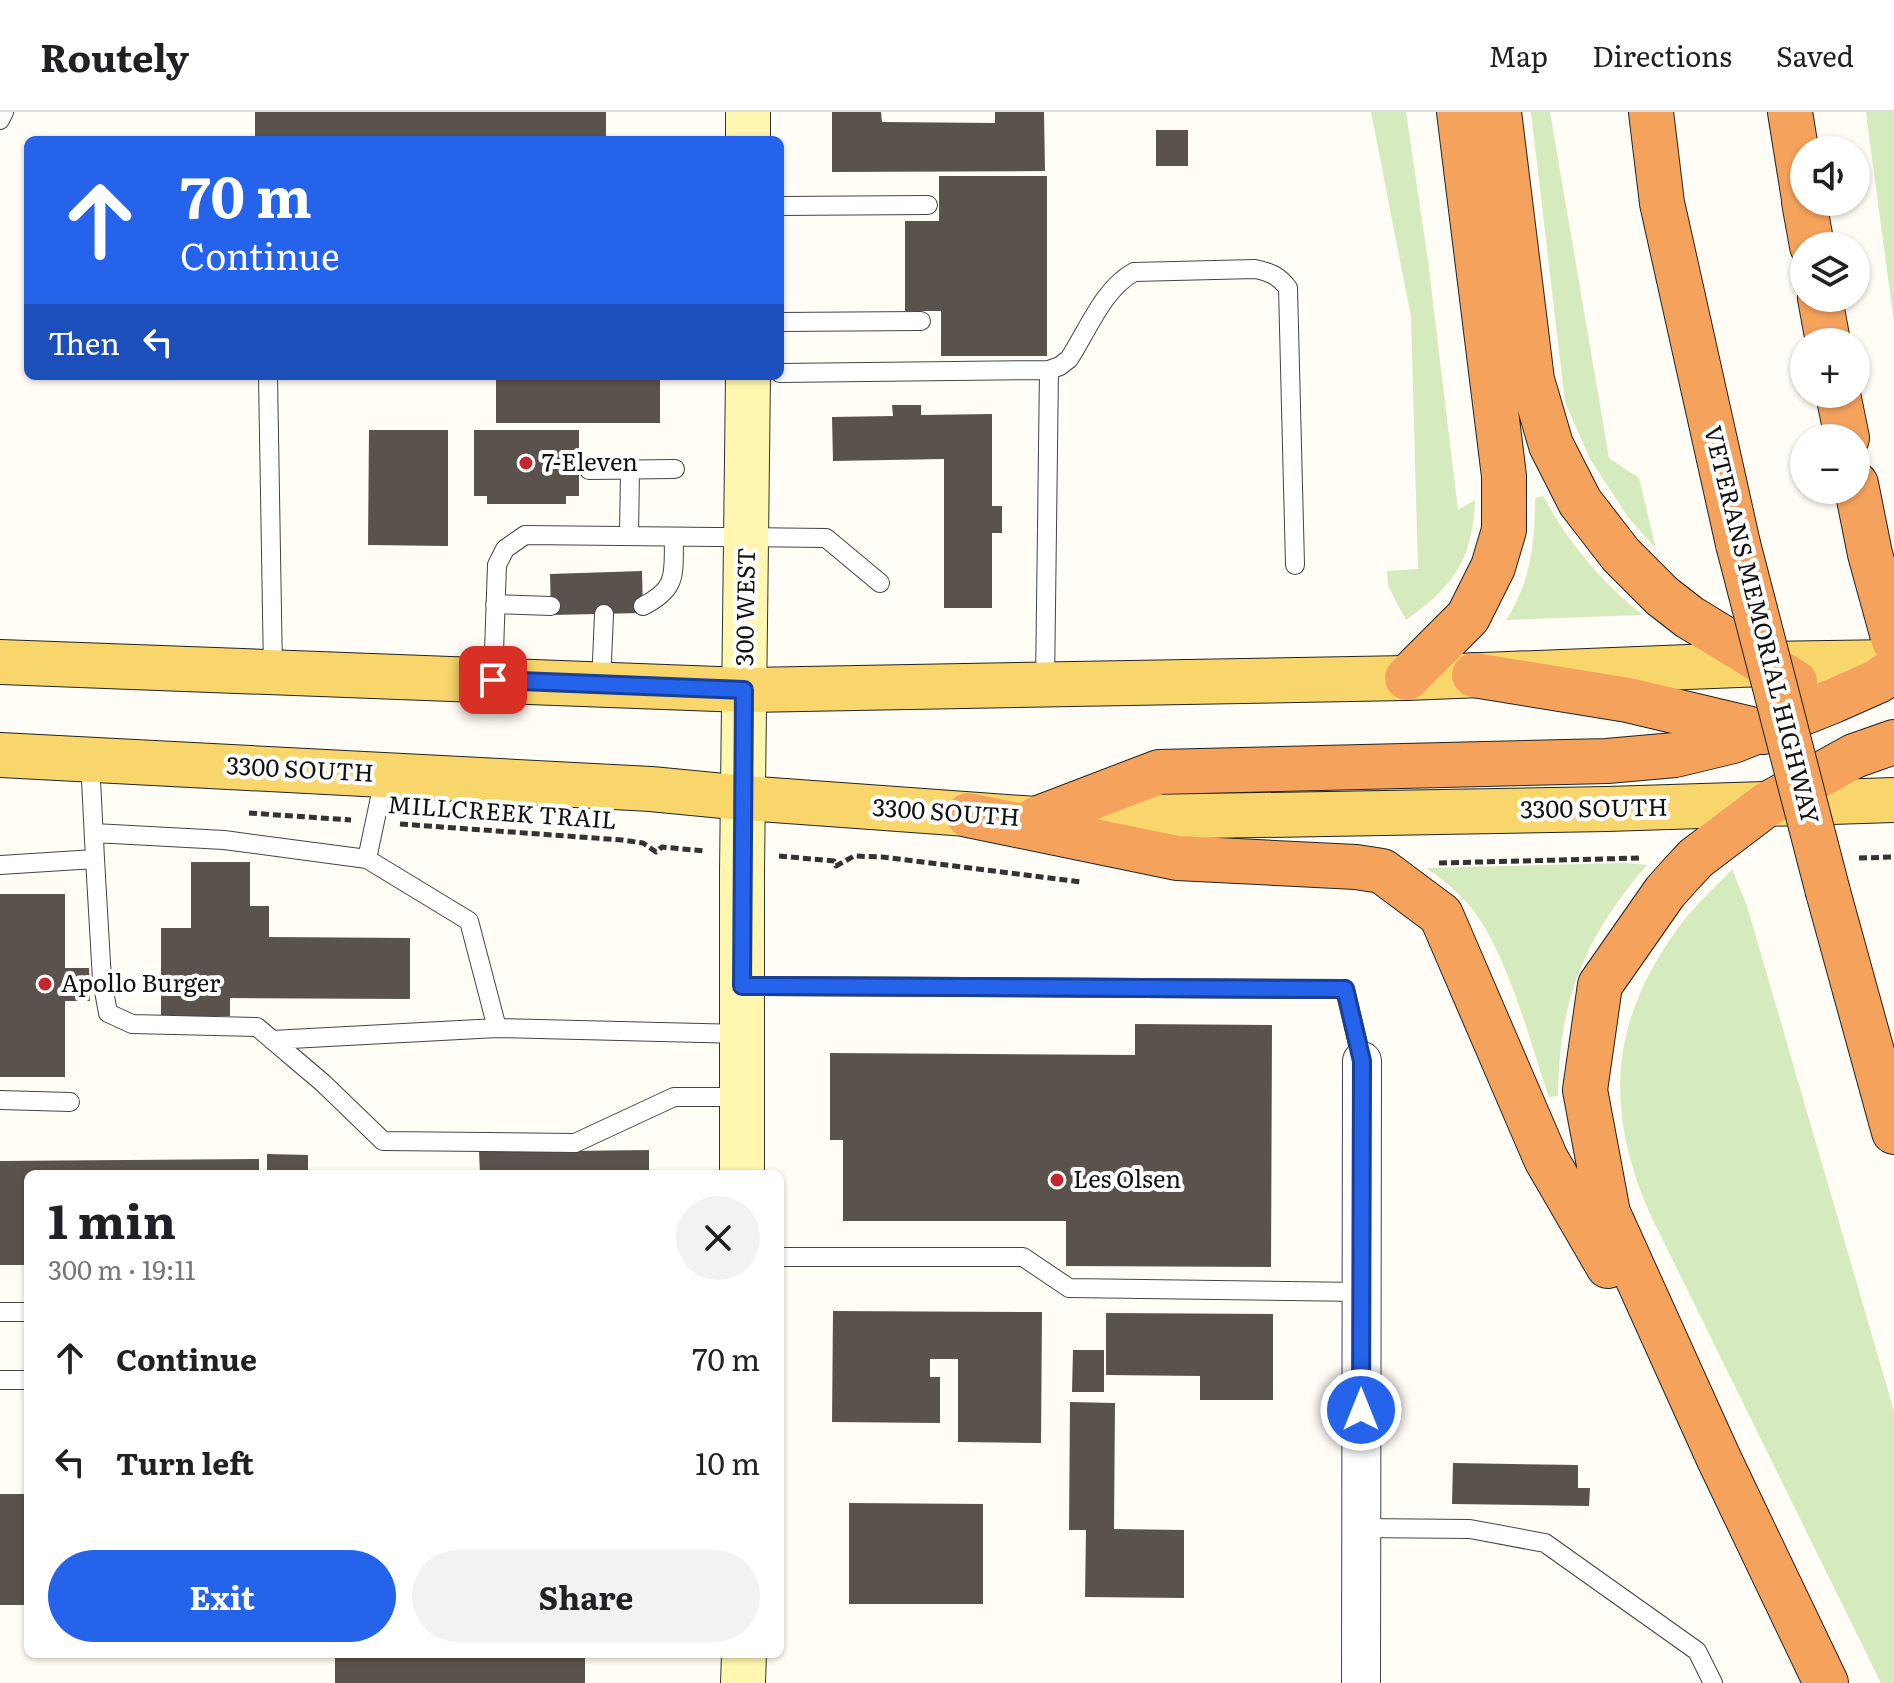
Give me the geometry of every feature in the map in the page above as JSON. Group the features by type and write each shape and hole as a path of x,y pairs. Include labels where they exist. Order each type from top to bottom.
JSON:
{"highway":[{"path":"1407,678 1468,617 1493,567 1504,530 1504,476 1459,112"},
{"path":"1499,112 1532,380 1551,445 1580,502 1621,555 1662,596 1689,617 1802,686 1833,701 1894,722"},
{"name":"VETERANS MEMORIAL HIGHWAY","path":"1651,112 1662,203 1738,544 1894,1132"},
{"path":"1790,112 1794,136"},
{"path":"1860,504 1894,641"},
{"path":"1036,819 1159,772 1607,761 1704,749 1833,701 1878,681 1894,670"},
{"path":"1474,675 1628,700 1757,731 1874,749 1894,774"},
{"path":"1826,1683 1719,1459 1608,1213 1585,1090 1600,985 1665,892 1696,858 1766,805 1874,749"},
{"path":"968,815 1177,858 1382,871 1441,915 1546,1159 1719,1459"}],"main road":[{"path":"748,112 748,136"},
{"name":"300 WEST","path":"742,1170 748,380"},
{"path":"0,662 744,690 1407,678 1894,662"},
{"name":"3300 SOUTH","path":"0,755 651,789 1036,819 1894,800"},
{"path":"743,1683 744,1658"}],"street":[{"path":"1361,1683 1362,1061"}],"lane":[{"path":"0,120 4,112"},
{"path":"784,206 928,205"},
{"path":"784,373 1049,370 1069,359 1107,297 1120,280 1134,272 1255,269 1281,278 1288,288 1295,565"},
{"path":"784,322 921,321"},
{"path":"1045,685 1049,370"},
{"path":"268,380 273,671"},
{"path":"589,470 675,469"},
{"path":"629,536 630,470"},
{"path":"493,680 497,565 505,549 525,535 826,538 880,583"},
{"path":"643,606 661,598 673,579 674,537"},
{"path":"495,604 551,606"},
{"path":"601,685 604,614"},
{"path":"90,760 102,980 108,1013 132,1024 257,1027 323,1083 383,1141 575,1143 674,1097 742,1097"},
{"path":"367,859 385,774"},
{"path":"94,833 224,840 367,859 469,921 497,1028"},
{"path":"0,865 95,859"},
{"path":"742,986 1345,989 1362,1061"},
{"path":"272,1040 497,1028 742,1034"},
{"path":"0,1100 70,1102"},
{"path":"784,1257 1023,1257 1069,1288 1361,1292"},
{"path":"0,1312 24,1312"},
{"path":"0,1380 24,1380"},
{"path":"1361,1528 1470,1529 1545,1543 1697,1651 1713,1683"}],"path":[{"name":"MILLCREEK TRAIL","path":"233,812 622,840 643,843 656,852 662,847"},
{"path":"1429,863 1650,858"}],"green space":[{"path":"1371,112 1406,112 1428,261 1458,510 1475,500 1470,539 1457,570 1436,596 1406,620 1388,586 1387,571 1418,569 1411,317"},
{"path":"1531,112 1550,112 1609,458 1639,478 1656,549 1628,517 1590,459 1565,402"},
{"path":"1894,112 1894,323 1870,136 1866,113"},
{"path":"1543,496 1587,560 1613,589 1643,615 1506,620 1521,591 1530,561 1535,498"},
{"path":"1647,865 1607,918 1579,972 1563,1029 1558,1096 1549,1097 1516,996 1494,945 1468,904 1426,868"},
{"path":"1732,869 1747,906 1894,1411 1894,1683 1881,1683 1649,1212 1625,1136 1620,1100 1621,1066 1627,1031 1638,997 1678,928"}],"building":[{"path":"255,112 606,112 606,136 255,136"},
{"path":"832,112 881,112 882,122 995,123 995,112 1044,112 1045,171 832,172"},
{"path":"1156,130 1188,130 1188,166 1156,166"},
{"path":"939,176 1047,176 1047,356 941,356 941,311 905,311 905,221 939,221"},
{"path":"496,380 660,380 660,423 496,423"},
{"path":"892,405 921,405 921,415 992,414 992,506 1002,506 1002,533 992,533 992,608 944,608 944,459 833,461 832,417 893,416"},
{"path":"369,430 448,430 448,546 368,545"},
{"name":"7-Eleven","path":"474,430 579,430 579,496 566,496 566,504 487,504 487,496 474,496"},
{"path":"642,571 643,613 551,615 550,574"},
{"path":"191,862 250,862 250,906 269,906 269,937 410,938 410,999 230,998 230,1016 161,1016 161,928 191,928"},
{"name":"Apollo Burger","path":"0,894 65,894 65,968 89,968 90,1001 65,1001 65,1077 0,1077"},
{"name":"Les Olsen","path":"1135,1024 1272,1025 1271,1267 1066,1266 1066,1221 843,1221 843,1140 830,1140 830,1053 1135,1055"},
{"path":"649,1150 649,1170 480,1170 479,1152"},
{"path":"267,1154 308,1155 308,1170 267,1170"},
{"path":"259,1159 259,1170 24,1170 24,1265 0,1265 0,1161"},
{"path":"833,1311 1042,1312 1041,1443 958,1442 958,1359 930,1359 930,1377 940,1377 940,1423 832,1422"},
{"path":"1106,1313 1273,1314 1273,1400 1200,1400 1200,1376 1106,1375"},
{"path":"1073,1350 1104,1350 1104,1392 1072,1392"},
{"path":"1070,1402 1115,1403 1114,1529 1184,1530 1184,1598 1085,1597 1086,1530 1069,1530"},
{"path":"1453,1463 1578,1465 1578,1488 1590,1488 1589,1506 1452,1504"},
{"path":"0,1494 24,1494 24,1605 0,1605"},
{"path":"849,1503 983,1504 983,1604 849,1604"},
{"path":"335,1658 585,1658 585,1683 335,1683"}],"place":[{"name":"7-Eleven","path":"526,463"},
{"name":"Apollo Burger","path":"45,984"},
{"name":"Les Olsen","path":"1057,1180"}],"route":[{"path":"493,680 744,690 742,986 1345,989 1362,1061 1361,1410"}]}
